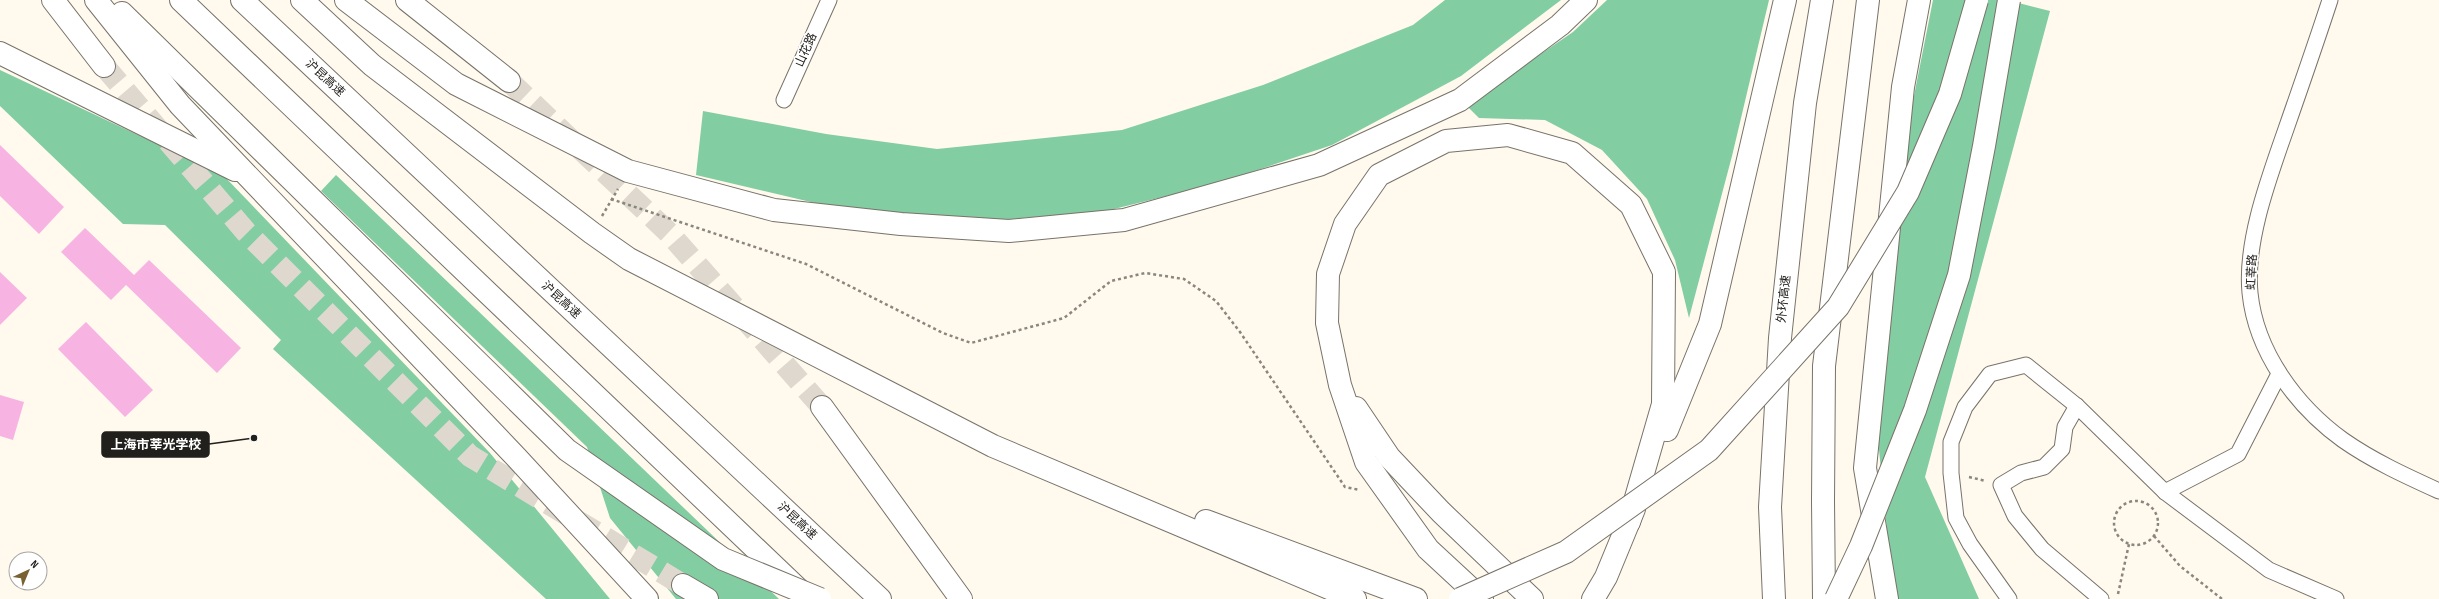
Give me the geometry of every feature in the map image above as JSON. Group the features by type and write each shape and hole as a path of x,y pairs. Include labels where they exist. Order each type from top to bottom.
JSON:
{"highway":[{"path":"54,0 104,66"},
{"path":"96,0 180,105 516,457 647,599"},
{"path":"108,0 567,450 723,559 820,599"},
{"path":"180,0 808,599"},
{"name":"沪昆高速","path":"242,0 880,599"},
{"path":"302,0 372,65 592,232 630,259 993,446 1355,599"},
{"path":"346,0 456,84 628,171 774,210 901,224 1009,231 1124,220 1319,165 1460,100 1560,25 1586,0"},
{"path":"407,0 509,81"},
{"path":"1593,599 1606,577 1710,324 1785,0"},
{"name":"外环高速","path":"1774,599 1770,507 1780,338 1805,103 1822,0"},
{"path":"1824,599 1824,366 1868,0"},
{"path":"1887,599 1865,468 1903,87 1919,0"},
{"path":"1460,599 1566,552 1710,450 1838,307 1908,192 1950,94 1977,0"},
{"path":"1836,599 1861,546 1915,410 1959,275 1984,146 2009,0"},
{"path":"0,53 249,177"},
{"path":"1482,599 1428,549 1366,462 1340,385 1327,322 1328,274 1345,224 1379,175 1446,141 1508,135 1572,152 1631,205 1664,272 1663,404 1629,522"},
{"path":"1340,385 1389,457 1441,512 1532,599"},
{"path":"822,407 961,599"},
{"path":"993,446 1265,542 1416,599"},
{"path":"684,585 708,599"}],"street":[{"name":"山花路","path":"784,100 829,0"},
{"name":"虹莘路","path":"2330,0 2274,164 2260,211 2252,253 2250,293 2260,336 2279,374 2308,410 2343,440 2383,465 2439,491"},
{"path":"2009,599 1970,544 1956,518 1951,473 1951,442 1965,407 1990,374 2026,365 2077,406 2166,492 2270,570 2336,599"},
{"path":"2166,492 2238,454 2279,374"},
{"path":"2077,406 2065,427 2062,449 2044,467 2021,473 2001,484 2015,516 2042,549 2101,599"}],"path":[{"path":"592,232 628,171"},
{"path":"611,199 806,264 943,333 971,343 1064,318 1111,282 1145,273 1184,279 1216,301 1240,332 1345,487 1367,492"},
{"path":"1951,473 2001,484"},
{"path":"2132,502 2146,504 2156,514 2157,529 2154,536 2142,544 2129,544 2118,535 2114,522 2119,509 2132,502"},
{"path":"2154,536 2180,566 2222,599"},
{"path":"2117,599 2129,544"}],"green space":[{"path":"1445,0 1561,0 1461,76 1332,145 1219,183 1106,211 975,222 845,210 696,175 703,111 826,134 937,149 1122,130 1263,85 1413,25"},
{"path":"1607,0 1769,0 1732,156 1689,318 1675,260 1647,199 1602,150 1545,120 1479,118 1466,105 1573,32"},
{"path":"1933,0 2007,0 2050,11 1925,477 1979,599 1899,599 1892,580 1877,430 1910,116"},
{"path":"0,70 223,175 490,453 610,599 546,599 273,349 281,340 165,225 123,224 0,106"},
{"path":"336,175 779,599 676,599 610,518 587,447 321,191"}],"building":[{"path":"0,145 64,207 39,234 0,196"},
{"path":"85,228 134,275 149,260 241,348 217,373 126,285 111,300 61,252"},
{"path":"0,272 27,298 0,325"},
{"path":"86,322 153,390 125,417 58,349"},
{"path":"0,395 24,402 13,440 0,436"}],"tunnel":[{"path":"104,66 246,232 470,456 683,585"},
{"path":"509,81 670,234 822,407"}],"place":[{"name":"上海市莘光学校","path":"254,438"}]}
